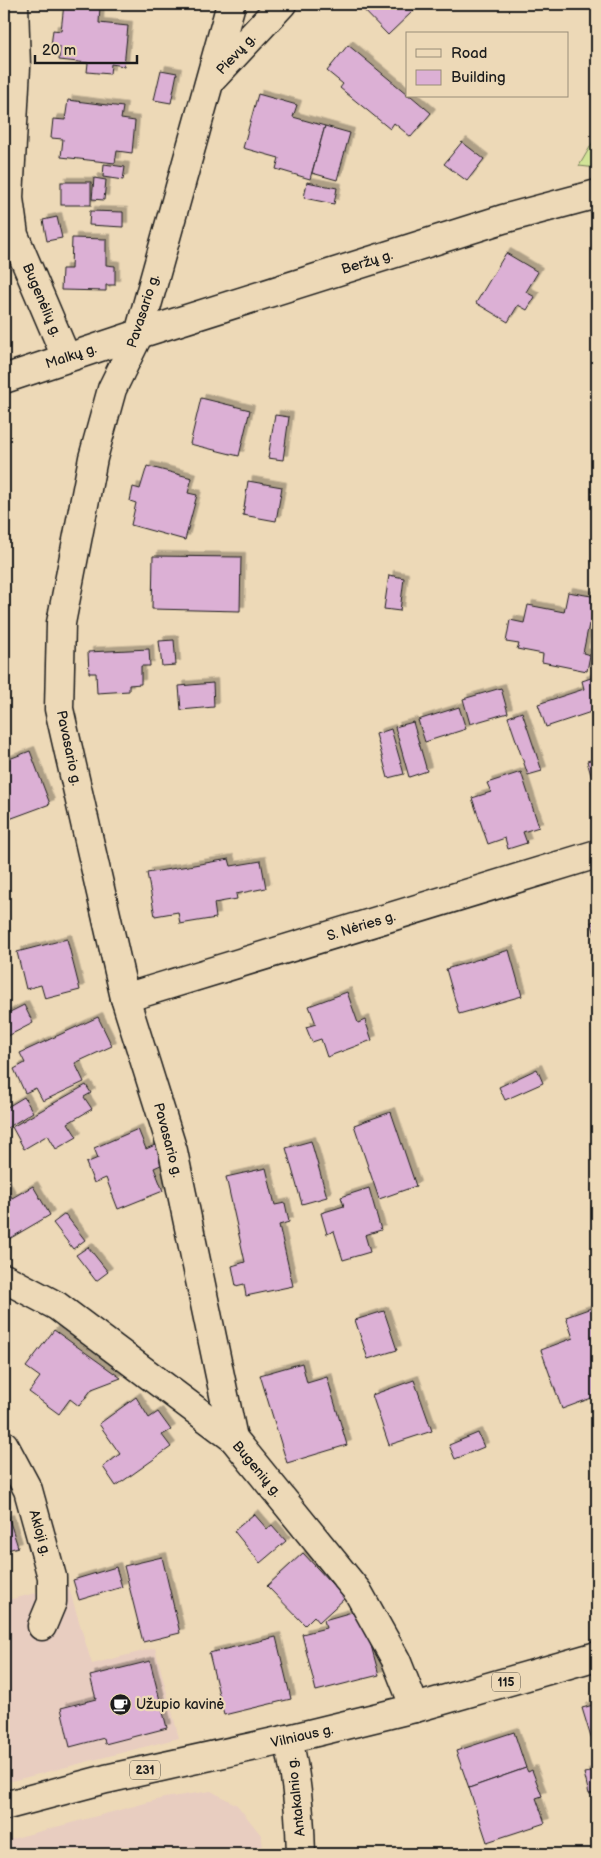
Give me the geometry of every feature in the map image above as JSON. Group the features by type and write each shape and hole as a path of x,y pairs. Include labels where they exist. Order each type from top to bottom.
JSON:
{"street":[{"name":"Bugenėlių g.","path":"14,4 16,67 9,198 14,235 66,357"},
{"name":"Pavasario g.","path":"231,4 139,334 112,389 93,458 60,623 59,709 125,998 173,1151 233,1438"},
{"name":"Pievų g.","path":"210,82 282,4"},
{"name":"Beržų g.","path":"139,334 503,219 597,194"},
{"name":"Malkų g.","path":"4,379 139,334"},
{"name":"S. Nėries g.","path":"125,998 597,854"},
{"name":"Bugenių g.","path":"4,1278 57,1306 233,1438 358,1592 396,1660 415,1708"},
{"name":"Akloji g.","path":"4,1445 28,1490 52,1577 52,1602 42,1626"},
{"name":"Vilniaus g.","path":"4,1806 106,1779 288,1739 415,1708 597,1656"},
{"name":"Antakalnio g.","path":"288,1739 294,1764 298,1797 301,1854"}],"shaded area":[{"path":"68,1585 92,1664 155,1648 179,1738 4,1783 4,1601"},
{"path":"211,1791 237,1805 261,1835 264,1854 4,1854 4,1841 164,1798"}],"green space":[{"path":"597,135 597,168 579,166"}],"building":[{"path":"64,4 100,6 99,23 128,26 124,66 111,64 110,74 87,72 88,63 59,60 60,47 51,46 53,30 61,31"},
{"path":"358,4 408,4 414,10 388,35"},
{"path":"348,45 406,93 406,98 413,98 431,113 411,137 394,123 390,129 340,88 343,84 327,71"},
{"path":"161,70 177,73 171,103 154,100"},
{"path":"258,94 297,105 293,117 325,126 310,179 276,169 279,158 243,148"},
{"path":"68,100 123,107 121,119 135,121 132,153 117,151 115,163 61,157 63,139 51,138 53,119 65,120"},
{"path":"325,126 350,133 337,180 312,173"},
{"path":"462,142 484,159 467,181 444,164"},
{"path":"104,164 125,167 123,180 103,177"},
{"path":"94,178 106,180 104,200 92,199"},
{"path":"61,182 91,182 91,205 61,205"},
{"path":"307,182 337,188 334,204 304,198"},
{"path":"90,211 123,212 123,227 89,225"},
{"path":"57,217 62,238 47,241 43,220"},
{"path":"72,238 106,239 106,265 115,266 115,285 106,285 106,291 61,290 62,269 71,269"},
{"path":"506,253 538,272 526,292 535,297 527,310 518,305 508,322 476,303"},
{"path":"201,398 250,410 239,456 190,444"},
{"path":"275,415 289,417 283,460 268,458"},
{"path":"147,466 192,478 188,493 197,495 185,540 131,525 136,503 130,501 133,487 140,489"},
{"path":"248,481 282,487 276,521 243,515"},
{"path":"153,556 241,557 240,611 152,609"},
{"path":"389,575 404,578 400,611 384,609"},
{"path":"568,592 597,597 597,626 589,624 583,653 590,655 587,671 542,662 543,654 517,649 519,644 506,642 510,620 524,623 528,605 564,612"},
{"path":"174,640 176,665 162,666 159,641"},
{"path":"149,649 150,666 141,666 141,684 129,685 129,691 97,693 96,673 89,673 88,652"},
{"path":"597,676 597,710 546,727 538,704 584,689 582,681"},
{"path":"213,683 214,707 181,710 179,686"},
{"path":"501,688 508,713 470,724 463,699"},
{"path":"459,707 466,729 425,742 418,720"},
{"path":"522,712 542,771 528,775 508,717"},
{"path":"413,722 427,771 409,777 395,727"},
{"path":"391,729 404,774 388,778 376,734"},
{"path":"30,751 50,804 4,821 4,761"},
{"path":"597,758 597,796 587,761"},
{"path":"521,772 539,827 523,832 527,843 508,849 505,838 488,844 472,798 491,792 487,783"},
{"path":"229,859 231,866 261,861 266,888 236,894 237,899 214,903 216,918 180,924 178,912 155,916 147,873"},
{"path":"597,920 597,940 591,922"},
{"path":"67,939 80,990 45,999 41,985 26,989 17,952"},
{"path":"509,950 522,996 459,1014 446,969"},
{"path":"347,992 358,1023 365,1020 372,1040 327,1057 321,1039 312,1042 306,1027 316,1024 309,1006"},
{"path":"24,1005 33,1023 4,1038 4,1015"},
{"path":"98,1017 112,1046 75,1063 84,1082 43,1101 36,1088 25,1093 14,1069 25,1063 20,1053"},
{"path":"537,1069 543,1083 505,1100 499,1087"},
{"path":"86,1085 91,1093 84,1097 92,1109 68,1123 77,1137 56,1149 48,1135 24,1149 12,1127"},
{"path":"24,1097 33,1112 4,1130 4,1109"},
{"path":"391,1112 416,1186 379,1199 354,1125"},
{"path":"138,1129 146,1149 155,1145 163,1164 154,1168 163,1191 118,1209 106,1178 94,1183 86,1163 98,1158 94,1148"},
{"path":"311,1141 327,1197 302,1204 286,1148"},
{"path":"266,1168 275,1205 285,1203 289,1222 279,1225 293,1286 246,1296 244,1284 236,1286 232,1266 245,1262 226,1177"},
{"path":"4,1183 12,1198 33,1186 50,1215 4,1242"},
{"path":"369,1188 381,1230 365,1235 370,1252 343,1260 334,1231 327,1234 321,1213 344,1206 341,1197"},
{"path":"65,1214 85,1240 73,1249 53,1223"},
{"path":"88,1247 108,1272 96,1281 76,1255"},
{"path":"597,1306 597,1396 562,1409 541,1350 573,1338 566,1317"},
{"path":"384,1311 397,1350 368,1359 355,1320"},
{"path":"54,1330 121,1378 92,1389 79,1406 70,1399 59,1414 29,1392 40,1377 26,1367"},
{"path":"302,1363 307,1383 327,1377 347,1445 287,1463 260,1375"},
{"path":"414,1380 432,1431 389,1445 372,1395"},
{"path":"136,1397 149,1418 158,1412 171,1430 162,1435 171,1447 116,1486 103,1467 120,1454 99,1424"},
{"path":"478,1433 484,1447 455,1459 449,1445"},
{"path":"254,1514 267,1529 272,1525 286,1541 260,1563 234,1531"},
{"path":"9,1519 18,1547 4,1551 4,1521"},
{"path":"303,1553 345,1598 319,1622 314,1616 305,1625 267,1586"},
{"path":"162,1557 180,1633 143,1642 124,1566"},
{"path":"116,1567 122,1587 79,1600 73,1580"},
{"path":"352,1612 369,1638 379,1675 316,1691 302,1634 326,1628 324,1620"},
{"path":"276,1637 291,1699 224,1715 209,1653"},
{"name":"Užupio kavinė","path":"150,1661 167,1728 105,1744 104,1738 70,1747 61,1708 96,1699 90,1676"},
{"path":"597,1704 597,1753 596,1754 582,1708"},
{"path":"514,1732 526,1768 469,1788 456,1751"},
{"path":"526,1768 528,1772 532,1770 542,1796 536,1798 545,1823 487,1842 469,1788"},
{"path":"597,1771 597,1792 589,1794 584,1773"}],"place":[{"name":"Užupio kavinė","path":"120,1704"}]}
